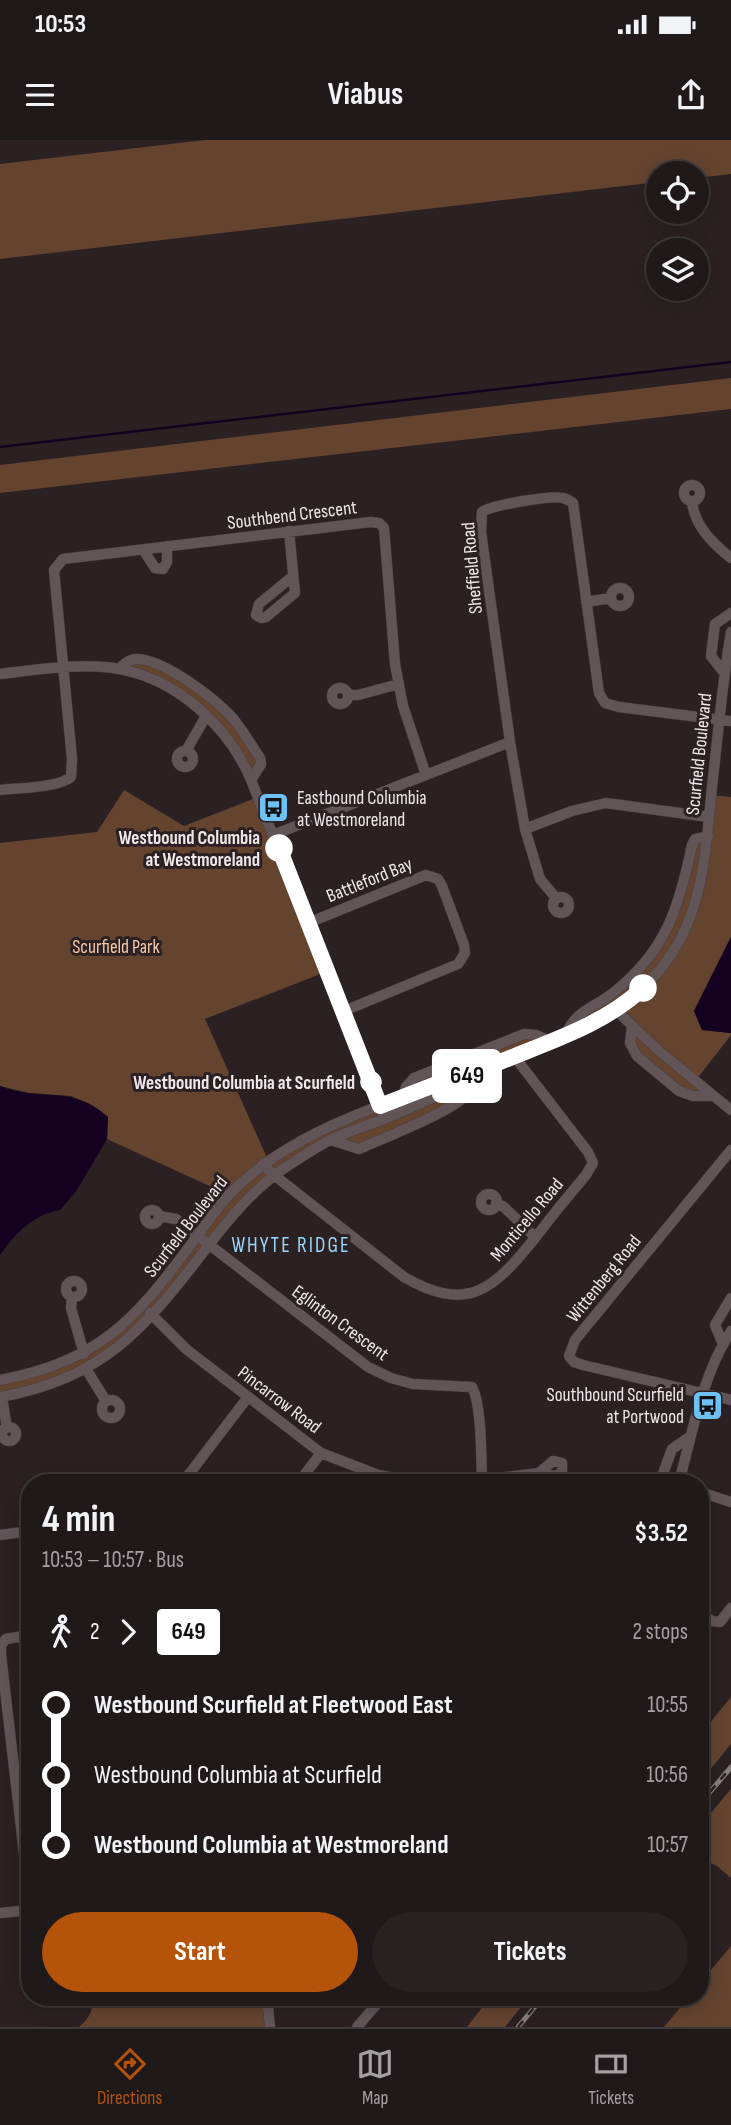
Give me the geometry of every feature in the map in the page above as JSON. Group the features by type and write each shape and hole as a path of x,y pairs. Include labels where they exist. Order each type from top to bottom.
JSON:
{"street":[{"name":"Sheffield Road","path":"556,898 540,879 524,829 481,532 482,512 494,506 555,498 570,501 575,512 599,692 605,703 720,718"},
{"path":"692,501 693,516 707,536 731,558"},
{"name":"Southbend Crescent","path":"61,667 54,570 63,559 289,531 379,523 384,528 403,706 426,775"},
{"path":"289,531 295,593 266,617 256,615 259,604 293,576"},
{"path":"144,551 155,568 163,569 167,562 167,546"},
{"path":"586,602 611,598"},
{"name":"Scurfield Boulevard","path":"727,672 711,656 715,624 731,613"},
{"name":"Scurfield Boulevard","path":"0,1380 39,1373 83,1354 115,1333 153,1296 237,1186 263,1164 326,1127 452,1078 472,1074 590,1026 617,1011 645,987 668,959 685,930 698,896 708,836 731,632"},
{"path":"118,669 129,660 138,659 178,675 203,692 228,714 260,758 261,764 251,780"},
{"path":"0,790 66,781 71,777 72,759 61,667"},
{"path":"0,674 61,667 118,669 147,678 172,690 206,716 235,748 251,780 309,923 385,1118"},
{"path":"348,695 358,695 399,684"},
{"path":"186,751 206,716"},
{"path":"720,718 731,721"},
{"path":"273,835 510,743"},
{"path":"524,829 572,810 606,803 709,817"},
{"name":"Scurfield Boulevard","path":"566,1034 578,1015 614,992 646,961 661,940 683,891 692,845 695,839 708,836"},
{"name":"Battleford Bay","path":"309,923 426,875 438,880 442,886 464,945 463,958 458,964 344,1011"},
{"path":"617,1011 731,1110"},
{"path":"632,1026 630,1043 637,1056 668,1083 693,1096 713,1096"},
{"name":"Scurfield Boulevard","path":"403,1097 406,1087 414,1078 524,1034 536,1035 550,1041"},
{"name":"Monticello Road","path":"263,1164 404,1277 427,1290 453,1294 474,1292 494,1283 510,1269 593,1163 588,1152 514,1056"},
{"path":"331,1140 359,1149 415,1124 456,1104 468,1093 472,1074"},
{"name":"Scurfield Boulevard","path":"1,1397 45,1386 86,1369 122,1345 153,1316 238,1207 274,1175 331,1140 456,1087 472,1074"},
{"name":"Wittenberg Road","path":"702,1392 583,1365 574,1362 569,1356 575,1340 731,1150"},
{"path":"496,1203 504,1207 536,1237"},
{"name":"Eglinton Crescent","path":"159,1216 176,1219 368,1367 391,1378 413,1384 472,1387 476,1394 482,1474"},
{"path":"72,1297 71,1308 83,1354"},
{"path":"723,1344 715,1325 731,1298"},
{"name":"Pincarrow Road","path":"143,1306 186,1349 321,1452 376,1474"},
{"path":"681,1474 702,1392 731,1331"},
{"path":"86,1369 106,1401"},
{"path":"702,1392 731,1400"},
{"path":"1,1397 7,1428"},
{"path":"189,1474 248,1397"},
{"path":"663,1474 673,1449 692,1436"},
{"path":"305,1474 321,1452"},
{"path":"531,1474 539,1473"},
{"path":"709,1495 731,1503"},
{"path":"0,1535 21,1532"},
{"path":"709,1619 720,1622 731,1608"},
{"path":"21,1636 6,1639 1,1645 21,1829"},
{"path":"0,1913 21,1910"},
{"path":"268,2006 270,2027"},
{"path":"357,2027 375,2006"}],"green space":[{"path":"205,140 731,140 731,174 709,177 709,161 646,161 646,183 0,259 0,164"},
{"path":"731,378 731,409 0,493 0,465"},
{"path":"138,659 178,675 228,714 260,758 251,780 244,763 191,702 119,669"},
{"name":"Scurfield Park","path":"124,790 184,826 258,797 328,971 205,1019 268,1160 403,1097 406,1087 524,1034 550,1041 476,1072 468,1093 359,1149 331,1140 238,1207 164,1304 86,1369 0,1397 0,1380 39,1372 115,1333 229,1195 107,1139 108,1117 72,1096 30,1093 0,1086 0,843 97,832"},
{"path":"710,795 731,797 731,937 694,1011 702,1030 731,1035 696,1080 713,1096 693,1096 637,1056 632,1026 617,1011 566,1034 572,1021 614,992 661,940 692,845 708,836"},
{"path":"731,1697 731,1744 709,1771 709,1724"},
{"path":"731,1789 731,1878 709,1862 709,1815"},
{"path":"731,1946 731,2027 664,2027 682,2006 709,2006 709,1972"},
{"path":"92,2006 263,2006 265,2027 79,2027 90,2014"},
{"path":"483,2006 522,2006 505,2027 467,2027"}],"shaded area":[{"path":"731,937 731,1033 702,1030 694,1011"},
{"path":"0,1086 15,1091 81,1100 108,1117 107,1139 77,1190 60,1210 41,1216 26,1226 0,1255"}],"waterway":[{"path":"0,447 731,362"}],"railway":[{"path":"709,1793 731,1767"},
{"path":"518,2027 536,2006"}],"bus line":[{"name":"649","path":"279,848 380,1106 452,1078 469,1076 590,1026 617,1011 643,988"}],"place":[{"name":"Eastbound Columbia at Westmoreland","path":"274,808"},
{"name":"Westbound Columbia at Westmoreland","path":"279,848"},
{"name":"Westbound Columbia at Scurfield","path":"371,1082"},
{"name":"Southbound Scurfield at Portwood","path":"707,1405"}],"district":[{"name":"WHYTE RIDGE","path":"291,1245"}]}
